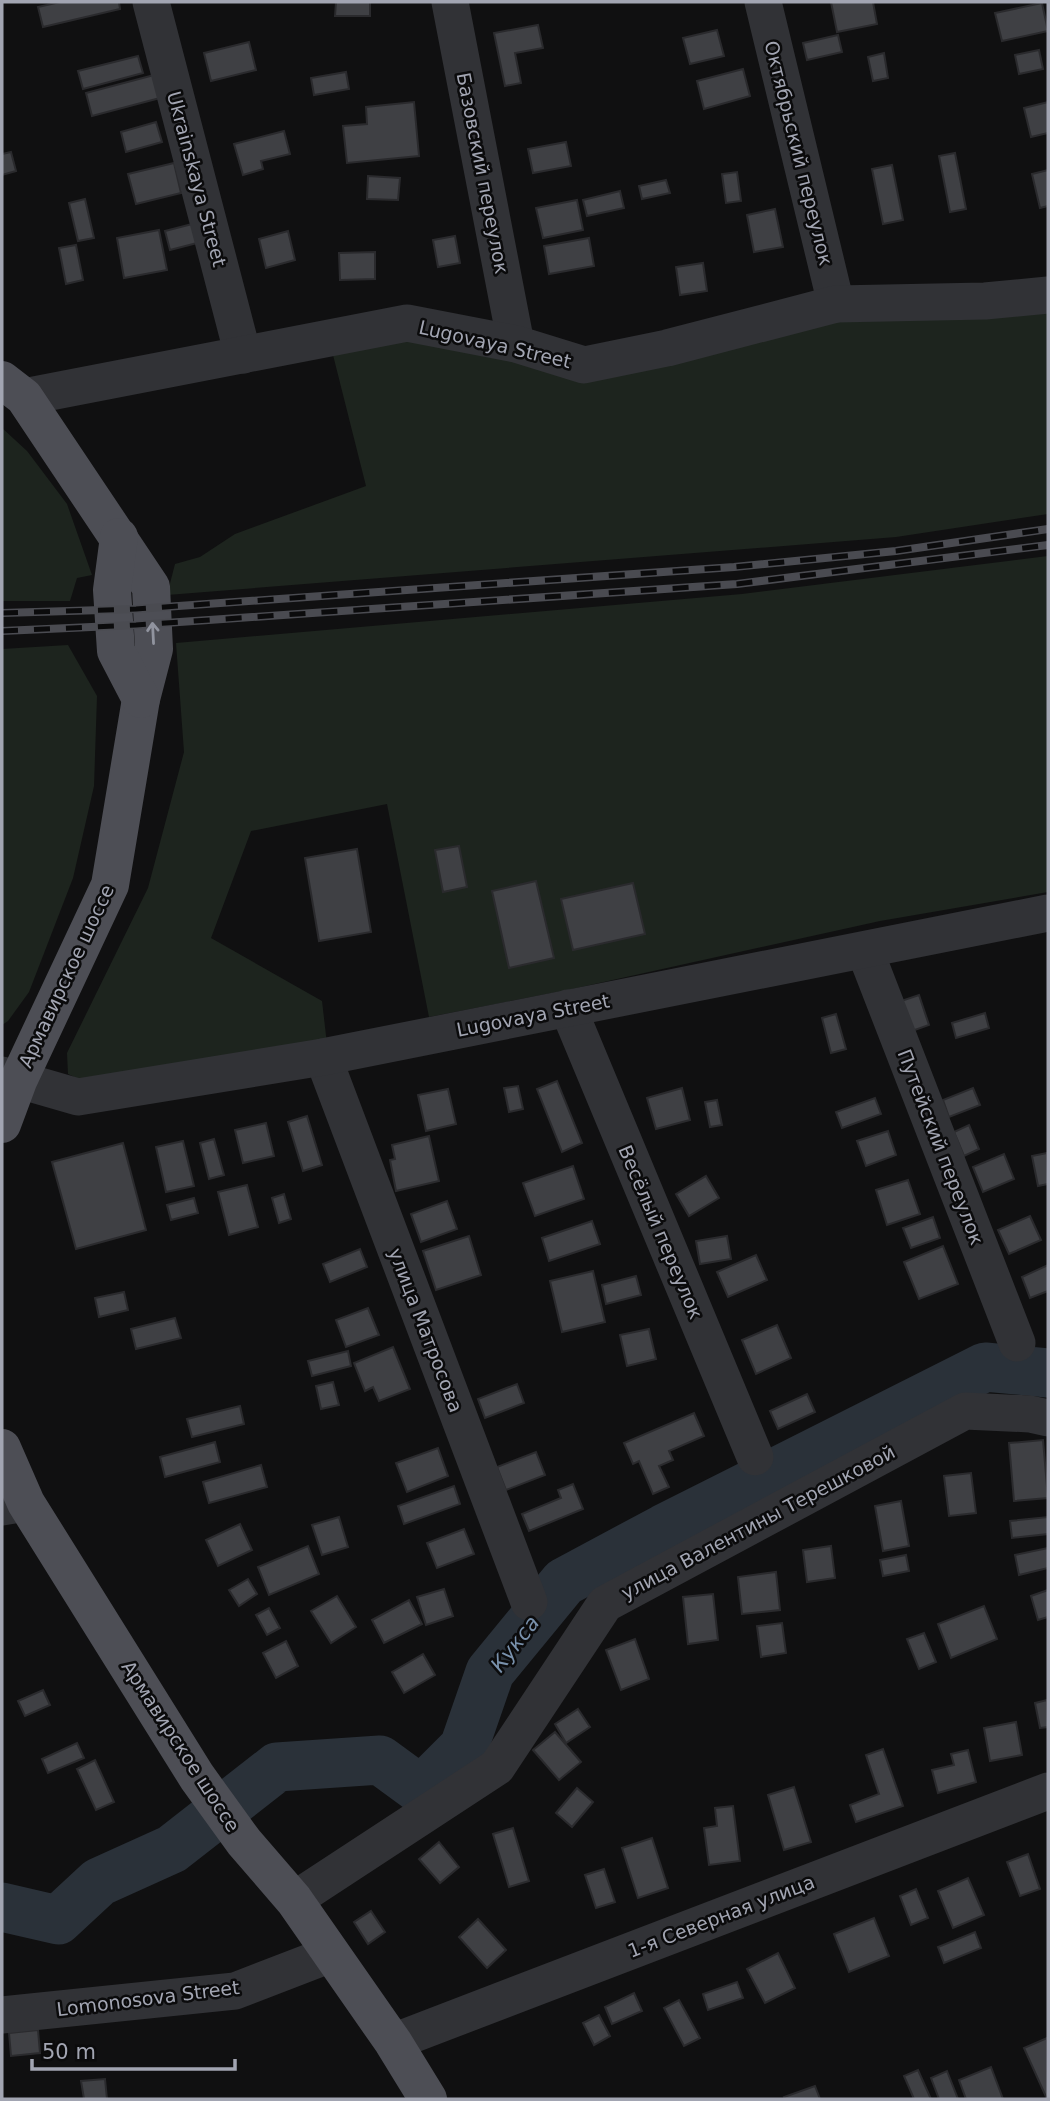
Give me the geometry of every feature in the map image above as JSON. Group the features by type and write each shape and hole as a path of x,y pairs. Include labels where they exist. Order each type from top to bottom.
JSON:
{"main road":[{"name":"Армавирское шоссе","path":"2,1124 10,1078 110,885 141,699 154,649 151,587 119,537 13,388"},
{"name":"Армавирское шоссе","path":"2,1448 14,1505 197,1777 244,1842 293,1900 394,2042 428,2099"}],"street":[{"name":"Ukrainskaya Street","path":"151,2 243,355"},
{"name":"Базовский переулок","path":"450,2 516,344"},
{"name":"Октябрьский переулок","path":"763,2 836,304"},
{"name":"Lugovaya Street","path":"13,388 243,355 407,323 516,344 584,365 667,348 836,304 985,301 1048,295"},
{"name":"Lugovaya Street","path":"10,1078 78,1097 323,1057 1048,913"},
{"name":"Путейский переулок","path":"865,951 1017,1343"},
{"name":"Весёлый переулок","path":"568,1008 755,1457"},
{"name":"улица Матросова","path":"323,1057 529,1602"},
{"name":"улица Валентины Терешковой","path":"293,1900 497,1768 606,1604 965,1411 1048,1418"},
{"name":"1-я Северная улица","path":"394,2042 1048,1791"},
{"name":"Lomonosova Street","path":"2,2015 235,1992 331,1954"}],"shaded area":[{"path":"1048,305 1048,514 896,537 167,595 175,564 200,557 235,534 366,486 332,351 412,341 502,350 568,374 837,318"},
{"path":"2,428 27,451 67,504 92,575 77,578 70,601 2,601"},
{"path":"1048,556 1048,892 880,921 572,989 429,1017 387,804 251,831 211,938 322,1001 327,1044 87,1083 68,1074 67,1053 148,888 184,752 176,643 742,594"},
{"path":"68,645 97,696 94,786 73,878 29,992 8,1021 2,1025 2,649"}],"building":[{"path":"60,2 119,2 120,9 43,27 38,7"},
{"path":"336,2 370,2 370,16 335,16"},
{"path":"831,2 873,2 877,24 837,32"},
{"path":"1042,3 1048,31 1002,41 995,13"},
{"path":"538,25 543,48 515,53 521,83 505,86 494,33"},
{"path":"717,30 724,56 690,64 683,38"},
{"path":"838,35 842,52 807,60 803,43"},
{"path":"249,42 256,70 211,81 204,53"},
{"path":"1039,50 1043,69 1019,74 1015,55"},
{"path":"884,53 888,78 873,81 868,57"},
{"path":"138,56 143,73 83,89 78,71"},
{"path":"743,69 750,96 704,109 697,81"},
{"path":"346,72 349,89 314,95 311,78"},
{"path":"154,75 160,98 92,116 86,93"},
{"path":"414,102 419,156 347,163 343,126 367,124 366,107"},
{"path":"1048,102 1048,133 1031,137 1024,108"},
{"path":"156,122 162,142 126,152 121,132"},
{"path":"284,131 290,154 261,161 263,169 243,175 234,144"},
{"path":"566,142 571,166 533,173 528,149"},
{"path":"11,152 16,171 2,175 2,154"},
{"path":"955,153 966,209 950,212 939,156"},
{"path":"174,163 181,193 136,204 128,174"},
{"path":"892,165 903,220 883,224 872,169"},
{"path":"1048,170 1048,206 1040,208 1032,174"},
{"path":"737,172 741,201 726,203 722,174"},
{"path":"368,176 400,178 398,200 367,199"},
{"path":"666,180 670,193 642,199 639,186"},
{"path":"620,191 624,208 587,216 583,200"},
{"path":"85,199 94,238 78,241 69,203"},
{"path":"577,200 583,230 543,238 536,208"},
{"path":"775,209 783,247 754,252 747,215"},
{"path":"196,223 201,242 170,250 165,231"},
{"path":"159,230 167,270 124,278 117,238"},
{"path":"288,231 295,260 266,268 259,239"},
{"path":"455,236 460,263 438,267 433,240"},
{"path":"589,238 594,266 549,274 544,246"},
{"path":"76,245 83,280 66,284 59,248"},
{"path":"375,252 375,279 340,280 339,253"},
{"path":"703,263 707,291 680,295 676,267"},
{"path":"459,846 467,887 443,892 435,850"},
{"path":"357,849 371,932 319,941 305,858"},
{"path":"536,881 554,958 509,968 492,891"},
{"path":"633,883 645,934 573,950 561,899"},
{"path":"919,995 929,1025 912,1031 901,1001"},
{"path":"985,1013 989,1028 956,1038 952,1023"},
{"path":"836,1014 846,1049 831,1053 822,1018"},
{"path":"557,1081 582,1143 562,1152 537,1089"},
{"path":"518,1086 523,1109 509,1112 504,1088"},
{"path":"682,1088 690,1120 656,1129 647,1098"},
{"path":"973,1088 980,1105 949,1117 943,1100"},
{"path":"448,1089 456,1124 426,1131 418,1095"},
{"path":"875,1098 881,1114 842,1128 836,1112"},
{"path":"717,1100 722,1125 710,1127 705,1102"},
{"path":"307,1116 322,1165 303,1171 288,1122"},
{"path":"266,1123 274,1156 243,1163 235,1130"},
{"path":"969,1125 979,1149 964,1156 954,1132"},
{"path":"888,1131 896,1155 866,1166 857,1141"},
{"path":"429,1136 439,1181 396,1191 390,1160 395,1159 392,1145"},
{"path":"214,1139 224,1175 209,1179 200,1143"},
{"path":"183,1141 194,1186 166,1192 156,1147"},
{"path":"123,1143 146,1230 76,1249 52,1162"},
{"path":"1047,1153 1048,1184 1038,1186 1032,1156"},
{"path":"1004,1154 1014,1179 983,1192 973,1167"},
{"path":"573,1166 584,1199 535,1216 523,1183"},
{"path":"706,1176 719,1198 689,1216 676,1194"},
{"path":"908,1180 920,1214 887,1225 876,1190"},
{"path":"247,1185 258,1227 229,1235 218,1192"},
{"path":"284,1194 291,1219 279,1223 272,1198"},
{"path":"194,1198 198,1213 171,1220 167,1205"},
{"path":"447,1201 457,1229 421,1242 411,1214"},
{"path":"1030,1216 1041,1240 1009,1254 998,1230"},
{"path":"933,1217 940,1238 911,1248 903,1228"},
{"path":"592,1221 600,1244 549,1261 542,1238"},
{"path":"469,1236 481,1275 436,1290 423,1251"},
{"path":"727,1236 731,1259 700,1264 696,1241"},
{"path":"943,1246 958,1284 919,1299 904,1262"},
{"path":"360,1249 367,1267 330,1282 323,1264"},
{"path":"756,1255 767,1280 728,1297 717,1272"},
{"path":"1048,1265 1048,1291 1030,1298 1022,1277"},
{"path":"593,1271 605,1322 562,1332 550,1281"},
{"path":"636,1276 641,1295 606,1304 602,1285"},
{"path":"124,1292 128,1310 99,1317 95,1298"},
{"path":"368,1308 379,1335 346,1347 336,1320"},
{"path":"175,1318 181,1338 136,1349 131,1329"},
{"path":"777,1325 791,1358 756,1374 742,1340"},
{"path":"649,1329 656,1359 627,1366 620,1335"},
{"path":"393,1347 410,1389 379,1401 373,1387 365,1391 354,1363"},
{"path":"348,1351 351,1366 312,1376 308,1361"},
{"path":"333,1382 339,1405 321,1409 316,1386"},
{"path":"517,1384 524,1403 485,1418 478,1399"},
{"path":"807,1394 815,1412 778,1429 770,1411"},
{"path":"240,1406 244,1424 192,1437 187,1419"},
{"path":"694,1413 704,1436 669,1451 673,1460 659,1466 669,1487 653,1494 639,1461 633,1464 624,1443"},
{"path":"1043,1440 1048,1498 1014,1501 1009,1443"},
{"path":"215,1442 220,1462 165,1477 160,1457"},
{"path":"438,1448 448,1476 407,1492 396,1463"},
{"path":"536,1452 545,1475 506,1490 497,1467"},
{"path":"261,1465 267,1487 209,1503 203,1482"},
{"path":"971,1473 976,1513 949,1516 944,1476"},
{"path":"573,1484 583,1509 529,1531 522,1514 561,1498 558,1490"},
{"path":"454,1486 460,1504 404,1524 398,1506"},
{"path":"901,1501 909,1546 883,1551 875,1506"},
{"path":"339,1517 348,1547 322,1555 312,1525"},
{"path":"1048,1517 1048,1534 1012,1538 1010,1521"},
{"path":"240,1524 252,1550 218,1566 206,1540"},
{"path":"464,1529 474,1554 437,1568 427,1543"},
{"path":"308,1546 319,1574 269,1595 258,1567"},
{"path":"831,1546 835,1578 807,1582 803,1550"},
{"path":"1048,1548 1048,1568 1019,1575 1015,1555"},
{"path":"906,1555 909,1571 883,1576 880,1560"},
{"path":"776,1572 780,1610 742,1614 738,1577"},
{"path":"248,1579 257,1594 239,1606 229,1590"},
{"path":"444,1589 453,1616 426,1625 417,1597"},
{"path":"1048,1590 1048,1617 1038,1620 1031,1596"},
{"path":"713,1594 718,1640 688,1644 683,1597"},
{"path":"337,1596 356,1627 331,1643 311,1611"},
{"path":"409,1600 422,1624 384,1643 372,1620"},
{"path":"984,1606 997,1639 951,1658 938,1624"},
{"path":"269,1608 280,1628 267,1635 256,1615"},
{"path":"782,1623 786,1653 761,1657 757,1626"},
{"path":"924,1633 936,1662 919,1669 907,1639"},
{"path":"635,1639 649,1679 621,1690 606,1650"},
{"path":"286,1641 298,1666 276,1678 263,1653"},
{"path":"423,1654 435,1675 404,1693 392,1672"},
{"path":"43,1690 50,1705 25,1716 18,1701"},
{"path":"1047,1700 1048,1727 1040,1728 1035,1703"},
{"path":"578,1709 590,1727 566,1743 555,1724"},
{"path":"1016,1722 1022,1755 990,1761 984,1728"},
{"path":"555,1732 581,1762 559,1780 533,1750"},
{"path":"77,1743 84,1758 48,1773 42,1759"},
{"path":"883,1749 903,1806 856,1822 850,1805 879,1794 866,1755"},
{"path":"968,1750 976,1782 938,1793 932,1770 954,1765 951,1754"},
{"path":"95,1760 114,1802 96,1810 77,1769"},
{"path":"794,1787 811,1842 784,1850 768,1795"},
{"path":"577,1788 593,1802 572,1827 556,1813"},
{"path":"733,1806 740,1861 709,1865 704,1828 717,1826 715,1808"},
{"path":"513,1828 529,1881 509,1887 493,1834"},
{"path":"652,1838 668,1888 638,1898 622,1848"},
{"path":"439,1842 459,1867 440,1883 419,1859"},
{"path":"1028,1854 1040,1889 1020,1896 1007,1862"},
{"path":"604,1869 615,1902 596,1908 585,1875"},
{"path":"968,1878 984,1915 953,1928 938,1891"},
{"path":"916,1889 928,1918 911,1925 900,1896"},
{"path":"371,1911 385,1932 368,1944 354,1922"},
{"path":"874,1918 889,1956 849,1972 834,1934"},
{"path":"478,1919 506,1950 487,1968 459,1937"},
{"path":"975,1932 981,1948 944,1963 938,1947"},
{"path":"778,1953 795,1988 765,2003 747,1969"},
{"path":"737,1982 743,1998 708,2010 703,1994"},
{"path":"634,1993 642,2011 612,2024 605,2007"},
{"path":"679,2000 700,2038 684,2046 664,2008"},
{"path":"599,2015 610,2036 594,2045 583,2023"},
{"path":"38,2030 40,2053 11,2056 9,2033"},
{"path":"1047,2038 1048,2098 1047,2099 1024,2048"},
{"path":"991,2067 1003,2099 966,2099 959,2080"},
{"path":"918,2070 931,2099 914,2099 904,2076"},
{"path":"947,2071 958,2099 939,2099 931,2078"},
{"path":"105,2079 107,2099 84,2099 81,2081"},
{"path":"815,2086 820,2099 784,2097"}],"waterway":[{"name":"Кукса","path":"2,1907 58,1920 99,1882 172,1849 277,1767 380,1760 421,1790 464,1747 490,1672 564,1582 663,1529 985,1367 1048,1373"}],"railway":[{"path":"2,613 136,609 734,567 896,551 1048,529"},
{"path":"2,631 136,625 737,584 1048,545"}]}
